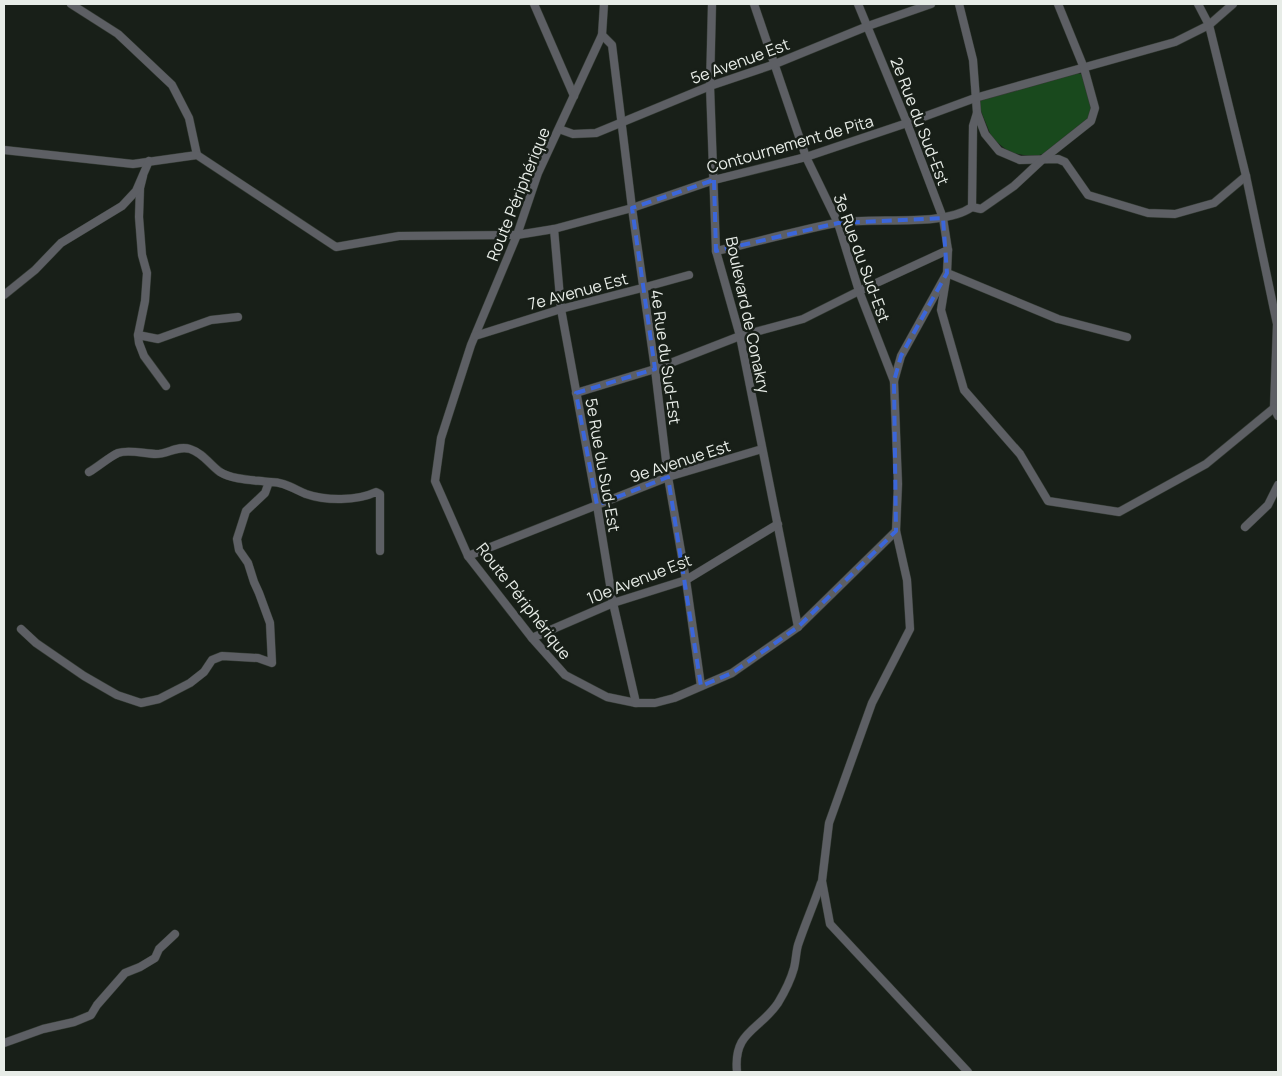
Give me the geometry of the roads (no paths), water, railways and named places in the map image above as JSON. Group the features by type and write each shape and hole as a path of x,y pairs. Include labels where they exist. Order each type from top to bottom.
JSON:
{"street":[{"path":"4,150 133,164 197,155 189,118 172,85 118,34 70,4"},
{"path":"534,4 574,96"},
{"name":"Route Périphérique","path":"604,4 602,35 538,173 517,235 475,336 441,438 435,481 468,556 532,638 565,675 607,698 636,703 655,703 674,698 732,673 798,627 896,531"},
{"name":"Boulevard de Conakry","path":"712,4 710,86 716,251 740,336 798,627"},
{"name":"3e Rue du Sud-Est","path":"754,4 806,157 838,223 859,291 894,381"},
{"name":"2e Rue du Sud-Est","path":"859,4 943,218 948,250 947,273 941,310 964,390 1020,454 1048,501 1119,512 1206,464 1274,408"},
{"name":"5e Avenue Est","path":"558,128 573,134 596,133 710,86 775,64 868,26 931,4"},
{"path":"960,4 973,60 977,114 985,134 999,152 1020,160 1058,159 1066,162 1088,196 1148,212 1175,214 1214,203 1246,176"},
{"path":"972,207 982,210 1014,186 1043,159 1091,120 1095,108 1084,68 1058,4"},
{"path":"1198,4 1208,25 1246,176 1277,324 1274,408 1278,416"},
{"name":"Contournement de Pita","path":"197,155 336,247 398,236 517,235 554,229 632,208 714,180 806,157 975,98 1175,42 1208,25 1234,4"},
{"name":"4e Rue du Sud-Est","path":"602,35 612,44 642,288 655,369 668,477 686,580 701,686"},
{"path":"972,207 973,126 977,114"},
{"path":"4,295 35,270 61,243 122,206 136,191 149,161"},
{"path":"143,176 140,188 139,217 142,255 147,273 145,301 138,335 144,356 166,386"},
{"path":"716,251 838,223 943,218 963,213 972,207"},
{"name":"5e Rue du Sud-Est","path":"554,229 561,308 597,505 612,603 636,703"},
{"path":"576,393 655,369 740,336 803,319 948,250"},
{"path":"738,1072 737,1053 741,1041 749,1030 764,1020 778,1002 794,968 797,947 822,881 829,823 872,703 910,629 908,580 896,531 898,484 894,381 901,356 947,273 1058,319 1127,336"},
{"name":"7e Avenue Est","path":"475,336 561,308 688,275"},
{"path":"138,335 158,338 211,320 238,317"},
{"path":"89,472 119,453 158,454 177,448 189,448 226,475 269,482 274,481 289,485 308,494 332,498 368,496 376,492 380,494 380,552"},
{"name":"9e Avenue Est","path":"468,556 668,477 762,449"},
{"path":"21,629 36,643 84,676 117,695 141,703 159,699 190,683 204,672 212,660 222,656 258,658 272,663 270,623 248,563 239,550 237,539 246,511 265,494 269,482"},
{"path":"1245,527 1268,505 1278,485"},
{"name":"10e Avenue Est","path":"532,638 612,603 686,580 778,524"},
{"path":"822,881 830,924 968,1072"},
{"path":"4,1043 91,1015 97,1004 125,973 155,958 159,950 175,934"}]}
